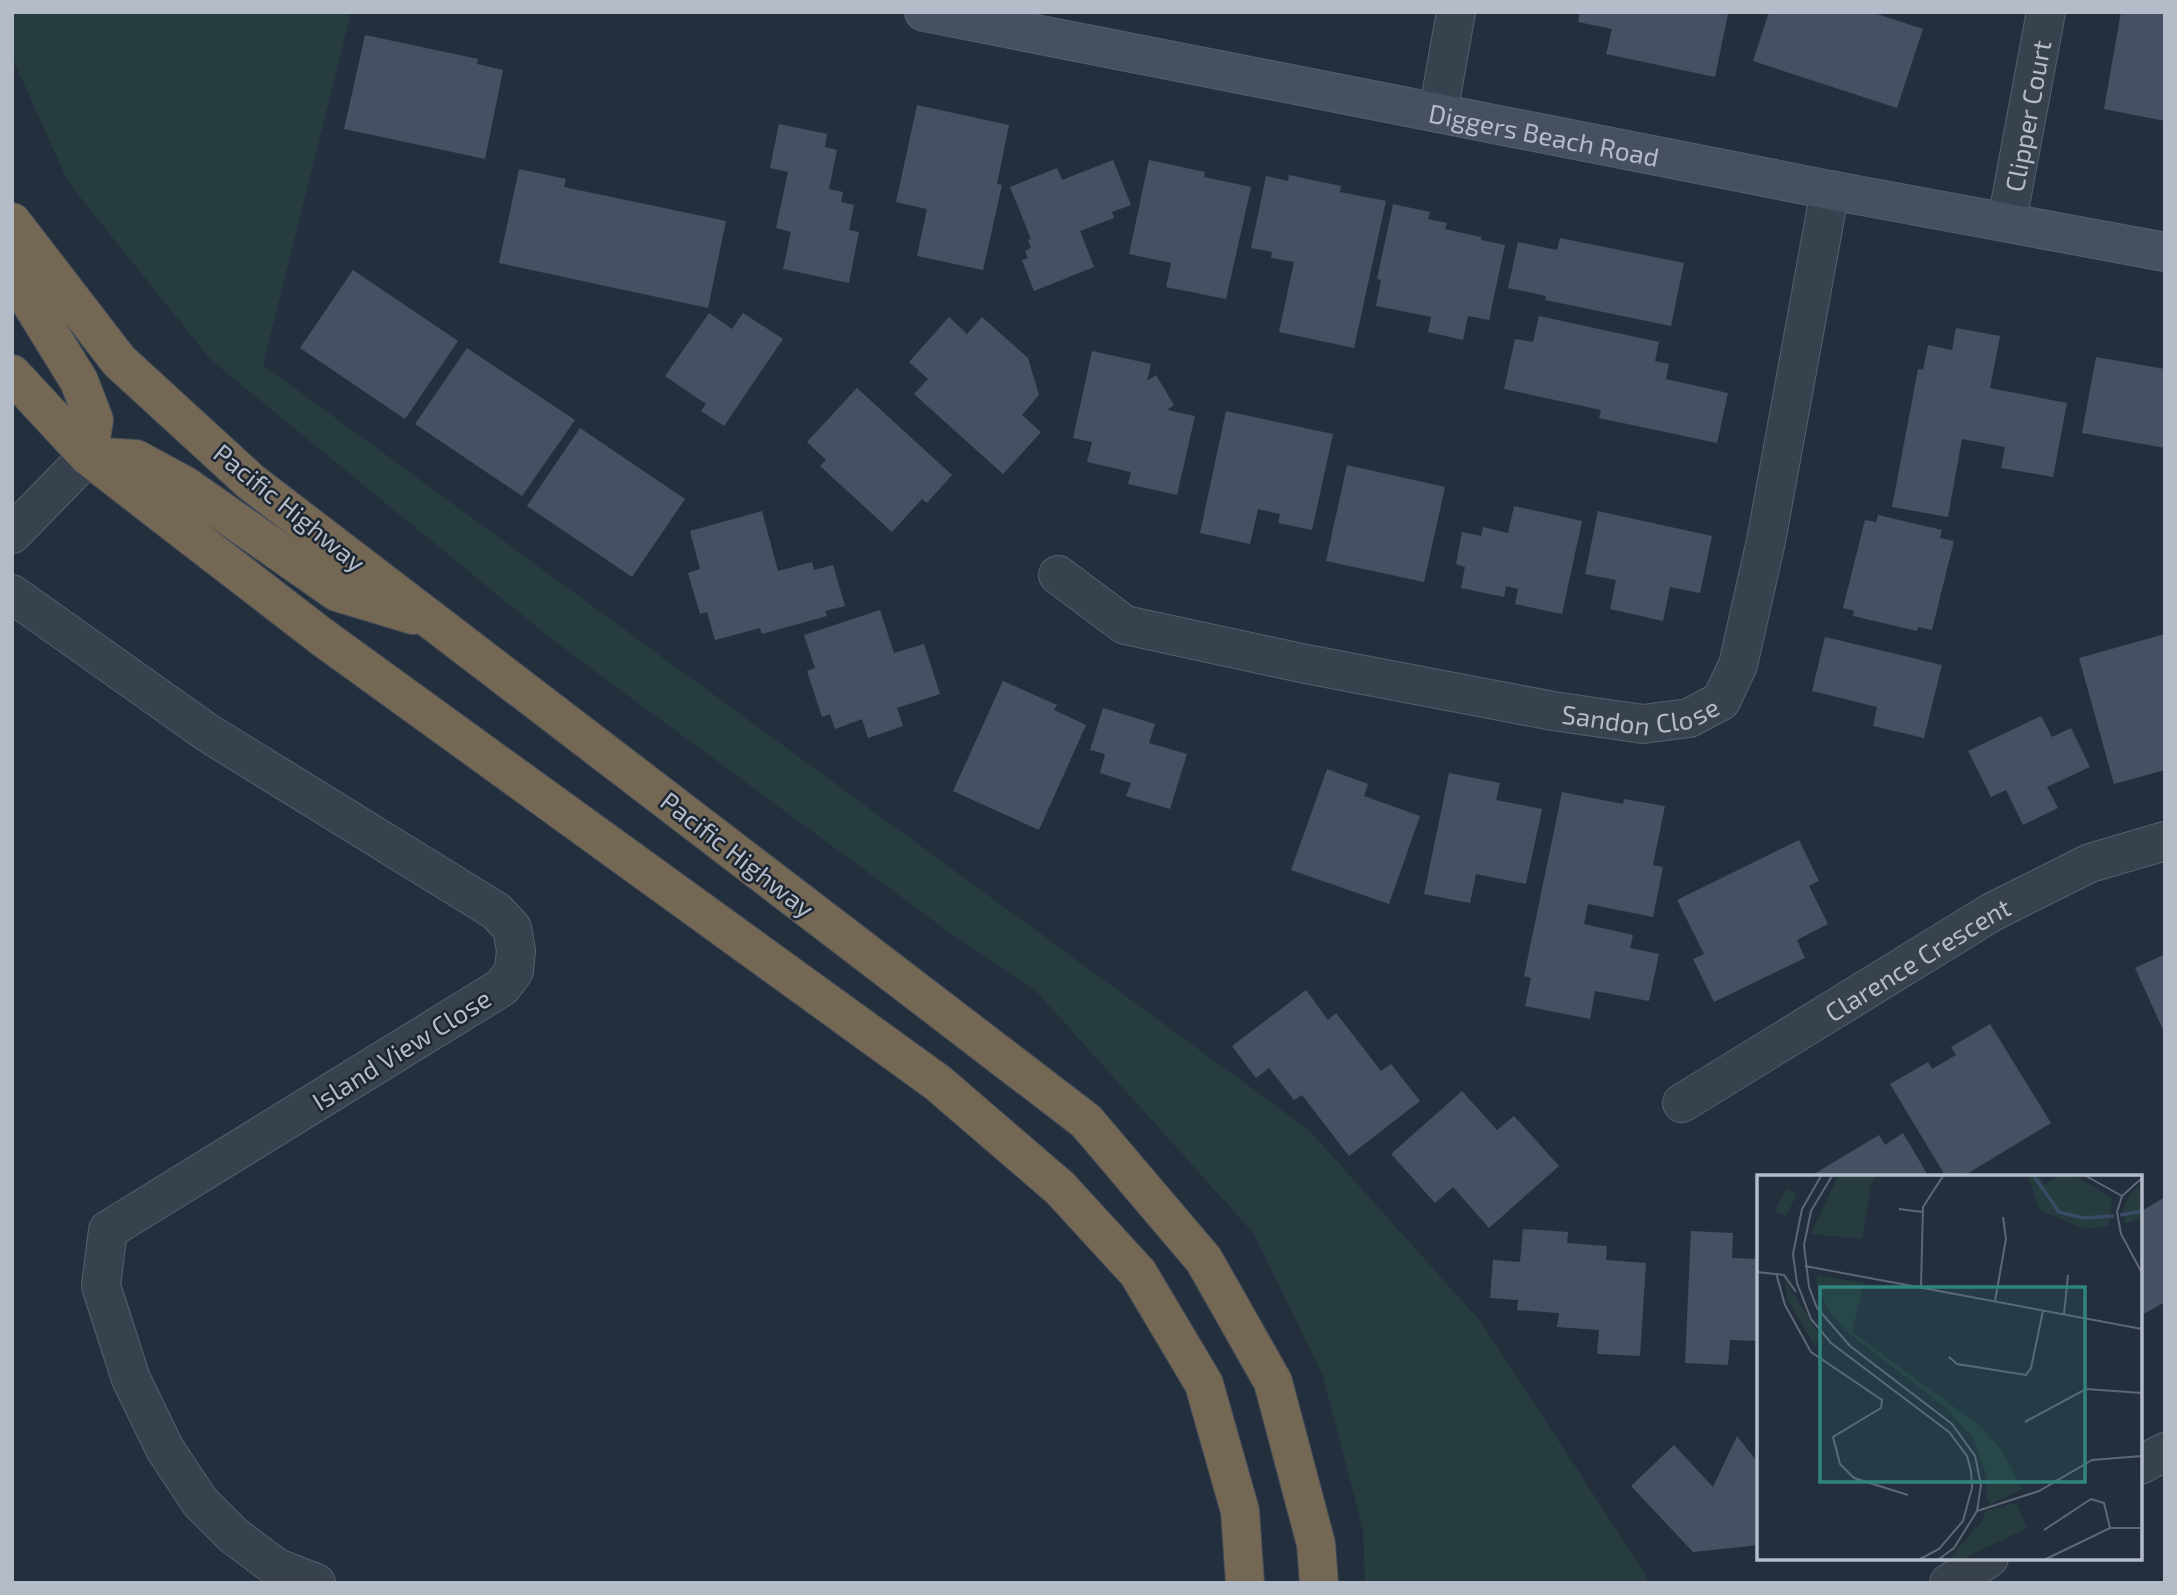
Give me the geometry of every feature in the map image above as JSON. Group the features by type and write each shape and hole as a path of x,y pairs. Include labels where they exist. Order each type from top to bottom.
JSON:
{"highway":[{"name":"Pacific Highway","path":"12,222 119,361 251,482 1086,1121 1204,1260 1273,1382 1316,1544 1319,1583"},
{"path":"12,266 21,287 79,381 94,420 88,456"},
{"path":"12,374 88,456 322,637 938,1083 1060,1188 1138,1273 1204,1384 1240,1511 1245,1583"},
{"path":"88,456 136,459 184,485 337,592 435,621"}],"street":[{"name":"Diggers Beach Road","path":"924,12 1830,190 2165,252"},
{"path":"1438,113 1456,12"},
{"name":"Clipper Court","path":"2007,221 2046,12"},
{"name":"Sandon Close","path":"1058,575 1125,625 1301,663 1552,711 1643,724 1689,718 1721,701 1738,665 1766,541 1830,190"},
{"path":"12,534 88,456"},
{"name":"Island View Close","path":"12,594 208,733 496,911 512,928 516,950 514,971 502,987 108,1230 101,1286 131,1379 165,1449 200,1502 233,1535 277,1568 316,1583"},
{"name":"Clarence Crescent","path":"1682,1103 1992,912 2090,863 2165,841"},
{"path":"2142,1464 2165,1452"},
{"path":"1949,1583 1986,1560"}],"green space":[{"path":"12,12 351,12 263,365 1309,1130 1481,1322 1644,1572 1647,1583 1365,1583 1363,1530 1323,1376 1254,1234 1036,991 946,930 550,638 211,360 68,182 12,57"}],"building":[{"path":"1580,12 1728,14 1715,77 1606,54 1612,29 1578,22"},
{"path":"1769,12 1871,12 1923,29 1897,108 1753,61"},
{"path":"2121,12 2165,12 2165,121 2104,109"},
{"path":"365,35 478,59 477,64 503,70 485,159 344,129"},
{"path":"917,105 1009,125 997,184 1002,185 983,270 917,256 927,209 896,202"},
{"path":"779,124 827,134 825,147 837,150 829,189 843,192 841,202 854,205 849,230 859,232 849,283 783,269 791,232 776,228 788,172 770,168"},
{"path":"1113,160 1131,205 1112,212 1114,218 1080,231 1094,267 1034,291 1022,260 1028,258 1025,251 1031,248 1028,240 1031,239 1010,187 1057,168 1062,180"},
{"path":"1149,160 1205,172 1204,177 1251,187 1226,299 1166,287 1171,263 1129,254"},
{"path":"519,169 566,179 564,187 726,221 708,308 499,263"},
{"path":"1289,175 1341,186 1340,192 1386,201 1354,348 1279,332 1294,262 1271,258 1272,252 1251,248 1266,176 1288,181"},
{"path":"1393,204 1430,212 1428,219 1447,223 1445,229 1505,245 1489,320 1468,316 1463,340 1428,332 1431,317 1376,306 1381,280 1377,279"},
{"path":"1560,238 1684,263 1671,326 1545,300 1546,296 1508,288 1518,242 1557,250"},
{"path":"353,270 458,341 405,419 300,348"},
{"path":"709,313 732,329 743,313 783,339 724,426 701,411 706,404 665,376"},
{"path":"1539,316 1659,342 1655,361 1669,364 1666,379 1728,393 1717,443 1599,418 1601,410 1504,389 1515,339 1533,342"},
{"path":"949,317 967,334 982,317 1028,358 1039,395 1022,415 1041,432 1003,474 914,394 928,379 909,362"},
{"path":"1956,328 2000,336 1990,388 2067,403 2053,477 2001,468 2005,447 1962,439 1948,517 1892,507 1918,369 1923,370 1928,345 1952,350"},
{"path":"467,348 575,420 522,496 415,424"},
{"path":"1092,351 1151,364 1147,381 1156,375 1174,405 1167,410 1195,416 1177,495 1128,484 1131,472 1087,462 1092,442 1073,438"},
{"path":"2096,357 2165,369 2165,448 2082,433"},
{"path":"857,388 952,475 927,503 922,499 892,532 820,466 826,460 807,442"},
{"path":"1226,411 1333,434 1312,530 1278,523 1280,514 1258,509 1250,544 1200,533"},
{"path":"580,428 685,499 632,577 527,506"},
{"path":"1347,465 1445,487 1424,582 1326,561"},
{"path":"1514,506 1582,521 1562,614 1515,604 1518,589 1506,586 1504,597 1461,588 1465,567 1456,564 1462,532 1481,536 1483,527 1508,533"},
{"path":"762,511 778,571 812,562 814,570 833,565 845,606 825,611 827,616 762,634 760,628 715,640 707,612 700,614 688,573 700,569 690,531"},
{"path":"1598,511 1712,536 1700,593 1670,587 1663,621 1610,609 1616,580 1585,574"},
{"path":"1878,515 1942,530 1940,538 1954,541 1932,630 1918,627 1917,631 1853,616 1854,611 1843,608 1865,520 1876,522"},
{"path":"880,610 894,653 924,644 940,694 897,708 903,726 868,738 862,719 835,729 830,714 822,717 807,671 815,668 804,635"},
{"path":"2165,634 2165,770 2114,784 2079,658"},
{"path":"1825,637 1942,665 1924,738 1873,726 1877,707 1812,691"},
{"path":"1003,681 1057,705 1054,710 1086,725 1039,830 953,791"},
{"path":"1103,708 1155,724 1149,743 1187,754 1170,809 1126,796 1131,783 1100,773 1105,754 1090,750"},
{"path":"2041,716 2052,737 2071,728 2090,767 2047,787 2058,808 2023,825 2006,790 1991,797 1968,751"},
{"path":"1327,769 1368,784 1364,796 1420,816 1389,904 1291,870"},
{"path":"1449,773 1500,783 1496,800 1542,809 1526,884 1476,874 1470,903 1424,894"},
{"path":"1562,792 1623,804 1624,799 1665,806 1653,865 1663,867 1653,917 1588,904 1584,924 1633,935 1630,948 1659,954 1649,1001 1595,991 1590,1019 1525,1006 1531,978 1524,976"},
{"path":"1799,840 1819,881 1809,886 1828,924 1797,940 1805,958 1714,1002 1693,959 1704,954 1677,900"},
{"path":"2165,954 2165,1034 2135,968"},
{"path":"1306,990 1328,1020 1336,1013 1381,1071 1391,1064 1420,1101 1349,1156 1302,1095 1294,1100 1269,1068 1256,1078 1232,1046"},
{"path":"1990,1024 2051,1123 1965,1175 1945,1175 1890,1084 1928,1062 1932,1069 1956,1055 1951,1047"},
{"path":"1462,1091 1497,1130 1514,1116 1559,1166 1489,1228 1453,1187 1435,1203 1391,1154"},
{"path":"1903,1133 1928,1175 1812,1175 1879,1135 1885,1145"},
{"path":"2165,1197 2165,1302 2142,1315 2142,1211"},
{"path":"1523,1229 1568,1232 1567,1243 1607,1246 1606,1260 1646,1263 1640,1356 1597,1354 1599,1330 1557,1327 1559,1313 1517,1310 1518,1300 1490,1298 1493,1260 1520,1262"},
{"path":"1691,1231 1733,1233 1732,1258 1757,1259 1757,1341 1730,1340 1728,1365 1685,1363"},
{"path":"1737,1436 1757,1461 1757,1545 1693,1552 1631,1486 1674,1445 1713,1487"}]}
